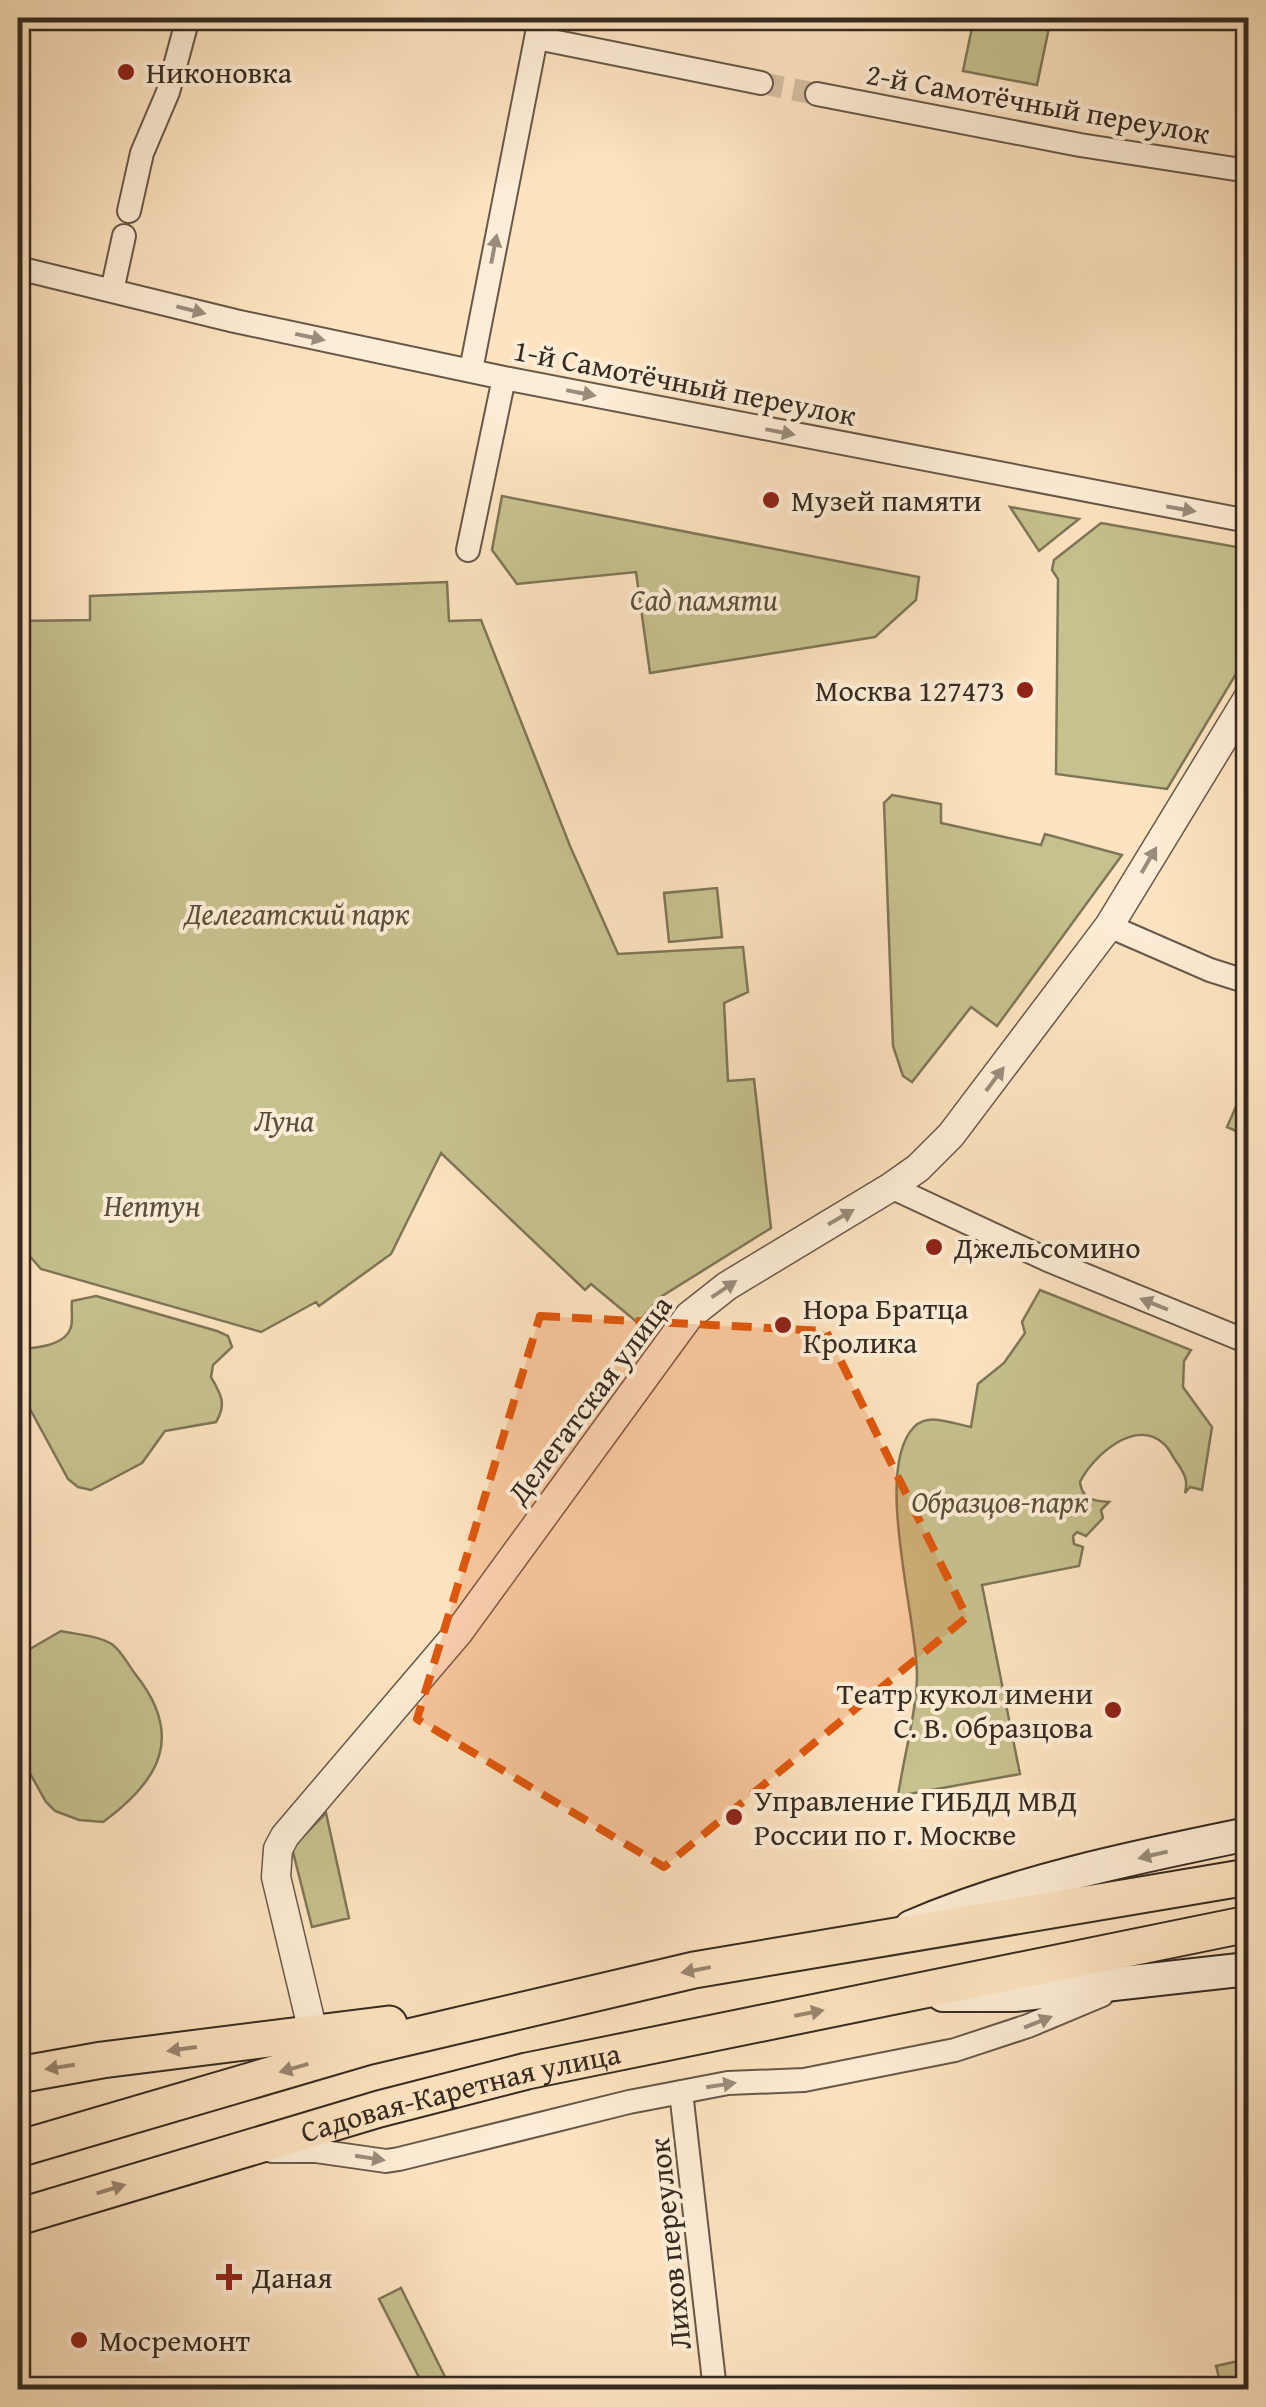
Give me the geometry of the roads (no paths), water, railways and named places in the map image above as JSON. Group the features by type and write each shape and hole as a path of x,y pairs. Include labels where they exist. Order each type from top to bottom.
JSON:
{"main road":[{"path":"896,1934 962,1905 1248,1834"},
{"name":"Садовая-Каретная улица","path":"18,2149 366,2048 694,1970 1248,1877"},
{"name":"Садовая-Каретная улица","path":"18,2217 527,2071 1248,1924"},
{"path":"909,1994 1015,1995 1248,1969"},
{"name":"Садовая-Каретная улица","path":"18,2075 313,2032 524,2009"}],"street":[{"path":"130,211 142,153 168,92 188,18"},
{"path":"471,370 538,28 568,47 760,83"},
{"name":"2-й Самотёчный переулок","path":"817,94 1060,141 1248,171"},
{"path":"112,291 124,236"},
{"name":"1-й Самотёчный переулок","path":"18,268 235,321 504,378 1248,521"},
{"path":"468,550 504,378"},
{"name":"Делегатская улица","path":"313,2032 276,1877 278,1849 285,1836 458,1633 673,1336 702,1304 891,1187 918,1168 951,1136 1109,926 1248,698"},
{"path":"1109,926 1210,970 1248,982"},
{"path":"891,1187 1048,1260 1248,1342"},
{"path":"238,2151 316,2151 386,2161 681,2092 739,2082 804,2080 955,2050 1147,1981"},
{"name":"Лихов переулок","path":"681,2092 715,2390"}],"tunnel":[{"path":"761,83 817,94"}],"place":[{"name":"Никоновка","path":"126,72"},
{"name":"Музей памяти","path":"771,500"},
{"name":"Москва 127473","path":"1025,690"},
{"name":"Джельсомино","path":"934,1247"},
{"name":"Нора Братца Кролика","path":"783,1325"},
{"name":"Театр кукол имени С. В. Образцова","path":"1113,1710"},
{"name":"Управление ГИБДД МВД России по г. Москве","path":"734,1817"},
{"name":"Даная","path":"229,2277"},
{"name":"Мосремонт","path":"79,2340"}],"park label":[{"name":"Сад памяти","path":"704,599"},
{"name":"Делегатский парк","path":"297,913"},
{"name":"Луна","path":"284,1120"},
{"name":"Нептун","path":"152,1205"},
{"name":"Образцов-парк","path":"1000,1501"}]}
